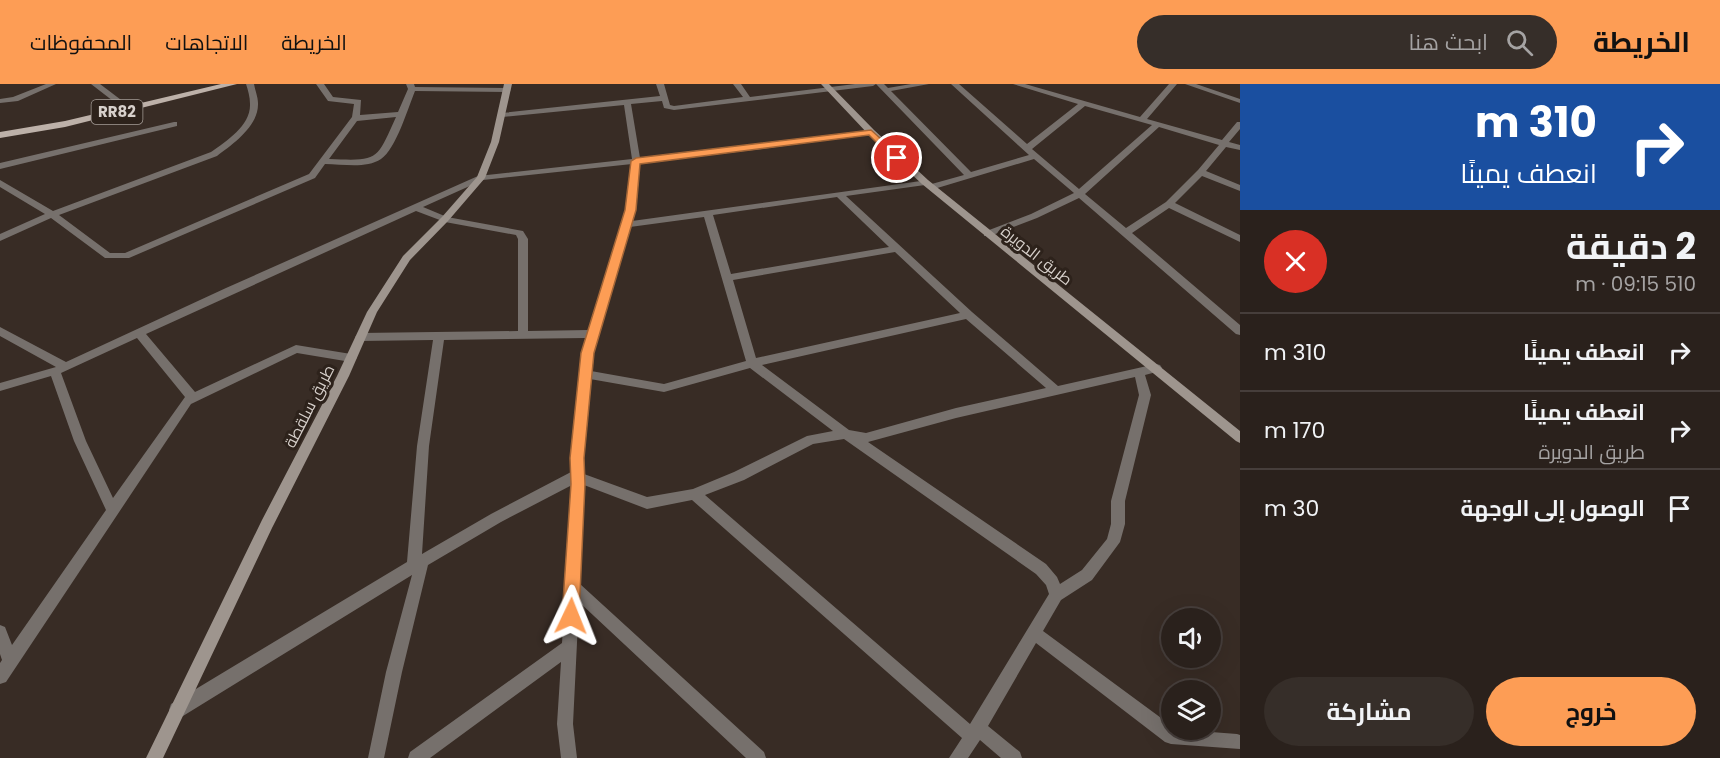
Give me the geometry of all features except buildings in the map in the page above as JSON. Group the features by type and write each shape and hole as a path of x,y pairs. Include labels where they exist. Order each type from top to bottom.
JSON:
{"main road":[{"name":"RR82","path":"0,135 65,124 211,86 232,84"}],"street":[{"path":"0,101 15,99 52,84"},
{"path":"95,84 129,109"},
{"path":"0,238 52,214 214,154 228,145 252,115 255,105 250,84"},
{"path":"0,183 52,214 108,256 126,256 314,175 356,118 358,102 331,99 320,84"},
{"path":"660,84 667,106 674,108 828,87 873,84"},
{"path":"737,84 748,99"},
{"path":"883,87 925,84"},
{"path":"955,84 1026,149 1240,331"},
{"path":"1017,84 1240,148"},
{"path":"1142,120 1173,84"},
{"path":"1189,84 1240,101"},
{"path":"324,161 366,161 378,158 385,149 411,87 507,87"},
{"name":"طريق سلقطة","path":"154,758 383,292 406,258 481,178 495,142 507,87"},
{"name":"طريق الدويرة","path":"828,87 871,132 928,185 1240,438"},
{"path":"883,87 969,175"},
{"path":"502,115 665,98"},
{"path":"569,758 565,724 578,484 576,476 585,374 592,334 630,210 636,161 627,102"},
{"path":"1026,149 1083,104"},
{"path":"356,118 401,114"},
{"path":"0,166 174,124"},
{"path":"987,234 1034,216 1079,194 1158,124"},
{"path":"1126,233 1169,204 1201,172 1240,124"},
{"path":"0,387 61,369 481,178 871,132"},
{"path":"626,225 928,185 1035,156"},
{"path":"1201,172 1240,188"},
{"path":"840,195 968,315 1056,390"},
{"path":"1169,204 1240,239"},
{"path":"415,207 445,219 520,232 523,239 523,335"},
{"path":"708,214 752,363 846,434 1041,570 1052,582 1056,595"},
{"path":"727,278 898,248"},
{"path":"585,374 664,388 752,363 968,315"},
{"path":"0,331 61,369 80,441 112,509"},
{"path":"139,333 193,398"},
{"path":"360,337 592,334"},
{"path":"376,758 418,564 423,446 439,336"},
{"path":"0,676 187,401 296,349 351,358"},
{"path":"177,710 496,518 576,476 647,503 694,494 739,476 811,439 846,434 866,438 1056,390 1156,368"},
{"path":"957,758 975,732 1056,595 1086,575 1113,542 1118,524 1118,501 1145,395 1139,372"},
{"path":"694,494 975,732 1014,758"},
{"path":"572,586 758,758"},
{"path":"0,632 10,661"},
{"path":"1034,633 1171,736 1237,742"},
{"path":"416,758 569,647"}],"route":[{"path":"571,616 578,484 577,458 587,353 630,210 636,161 871,132 897,158"}]}
